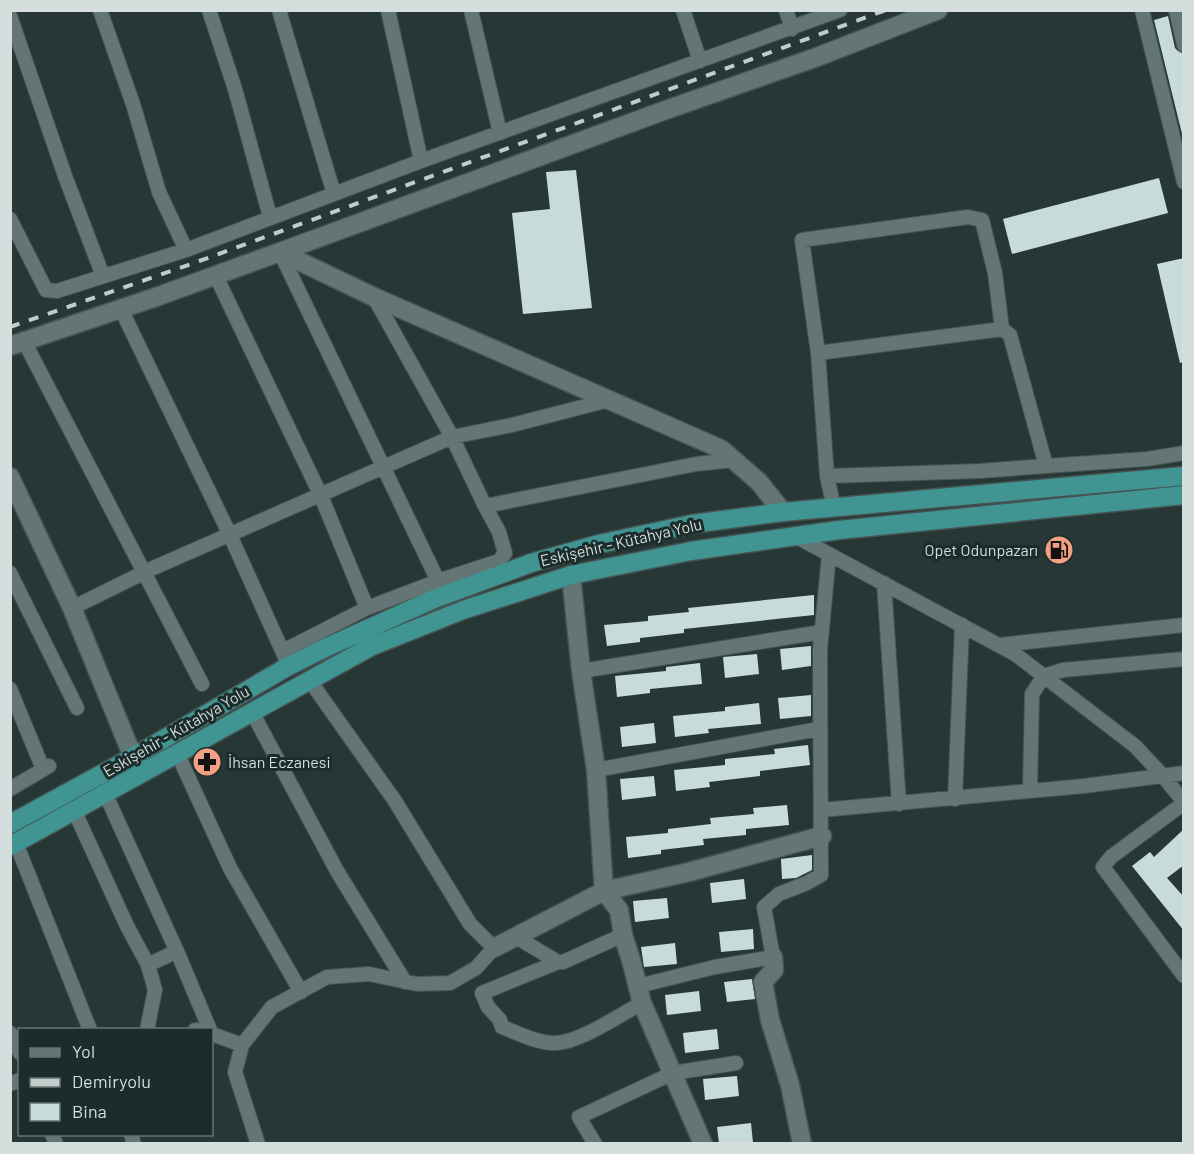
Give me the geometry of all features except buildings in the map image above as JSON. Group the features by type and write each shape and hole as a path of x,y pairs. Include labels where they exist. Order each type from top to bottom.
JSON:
{"highway":[{"name":"Eskişehir - Kütahya Yolu","path":"10,824 132,757 286,662 434,598 531,562 599,544 692,524 783,512 1184,476"},
{"name":"Eskişehir - Kütahya Yolu","path":"13,844 370,647 463,610 570,575 691,551 839,530 1184,495"}],"street":[{"path":"100,10 133,104 159,192 186,250"},
{"path":"208,10 235,89 270,217"},
{"path":"279,10 334,194"},
{"path":"388,10 421,161"},
{"path":"471,10 500,133"},
{"path":"683,10 700,60"},
{"path":"786,10 792,29"},
{"path":"10,219 46,290 57,291 186,250 421,161 840,10"},
{"path":"202,684 145,572 17,343 121,309 280,252 652,114 817,57 938,10"},
{"path":"1142,10 1184,182"},
{"path":"1176,10 1184,45"},
{"path":"10,16 65,176 103,276"},
{"path":"834,508 827,476 818,353 802,240 968,217 982,219 995,273 1002,329"},
{"path":"280,252 374,297 721,449 759,482 783,512"},
{"path":"280,252 438,581"},
{"path":"215,274 321,496 367,608"},
{"path":"286,662 287,649 367,608 499,561 505,553 499,532 452,437 374,297"},
{"path":"121,309 230,535 286,662"},
{"path":"818,353 1002,329 1011,335 1046,466"},
{"path":"72,608 145,572 452,437 512,425 609,400"},
{"path":"827,476 980,471 1147,459 1184,453"},
{"path":"485,506 696,464 734,460"},
{"path":"10,477 72,608 132,757 145,771"},
{"path":"795,536 1015,654 1135,746 1163,776 1184,803 1111,857 1103,867 1184,976"},
{"path":"802,1143 790,1086 766,1002 763,982 774,970 764,907 779,894 821,875 820,651 829,554"},
{"path":"10,573 77,708"},
{"path":"570,575 596,770 604,891 619,910 622,935 640,995 703,1143"},
{"path":"884,584 899,804"},
{"path":"955,799 962,625"},
{"path":"999,645 1184,625"},
{"path":"581,671 822,632"},
{"path":"1030,791 1032,694 1044,676 1063,670 1184,659"},
{"path":"310,681 395,801 470,924 494,948"},
{"path":"10,689 46,767 10,789"},
{"path":"252,712 337,871 405,982"},
{"path":"596,770 819,729"},
{"path":"178,755 230,867 301,992"},
{"path":"821,810 955,799 1184,773"},
{"path":"105,793 210,1028"},
{"path":"74,810 127,926 148,965 155,990 147,1028"},
{"path":"258,1143 235,1072 242,1045 272,1007 327,977 369,974 417,984 450,983 476,968 494,948 604,891 689,872 822,836"},
{"path":"13,844 90,1028"},
{"path":"622,935 563,962 482,993 488,1007 500,1020 502,1027 558,1043 582,1036 640,995 715,967 772,957"},
{"path":"516,937 558,962"},
{"path":"148,965 177,951"},
{"path":"10,1033 18,1049"},
{"path":"213,1034 242,1045"},
{"path":"595,1143 579,1117 673,1073 736,1063"}],"railway":[{"path":"10,327 194,263 886,10"}],"place":[{"name":"Opet Odunpazarı","path":"1059,550"},
{"name":"İhsan Eczanesi","path":"207,762"}]}
